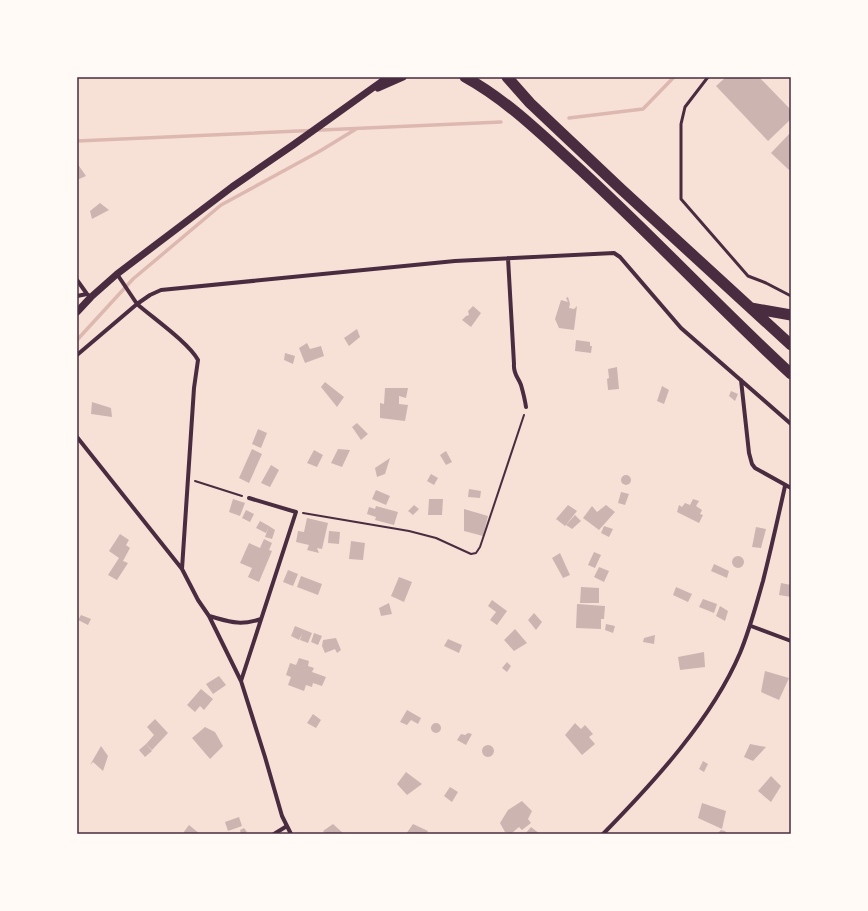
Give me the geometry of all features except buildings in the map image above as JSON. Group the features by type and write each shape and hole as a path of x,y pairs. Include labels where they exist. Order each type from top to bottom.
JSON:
{"highway":[{"path":"465,77 479,85 520,115 602,190 791,374"},
{"path":"507,77 530,103 621,189 751,308 790,341"},
{"path":"751,308 791,315"}],"street":[{"path":"77,312 89,296 232,187 388,77"},
{"path":"367,93 403,77"},
{"path":"77,355 137,304 161,290 455,261 614,253 620,257 681,328 791,424"},
{"path":"508,258 514,364 513,369 514,375 520,384 526,407"},
{"path":"117,274 137,304 184,343 194,353 198,360 194,388 182,569"},
{"path":"77,280 89,296"},
{"path":"77,296 89,296"},
{"path":"740,380 749,452 752,464 755,468 791,488"},
{"path":"77,437 182,569 198,600 209,616 241,681 282,816 290,834"},
{"path":"603,834 630,806 686,741 725,683 740,654 751,626 774,537 785,486"},
{"path":"241,681 296,512 249,498"},
{"path":"209,616 234,623 248,623 261,619"},
{"path":"751,626 791,641"},
{"path":"274,834 286,826"}],"lane":[{"path":"708,77 685,107 682,124 681,199 748,276 791,296"}],"path":[{"path":"296,512 409,531 436,538 471,554 476,553 480,547 526,407"},
{"path":"188,479 249,498"}],"waterway":[{"path":"569,118 643,109 674,77"},
{"path":"77,141 501,122"},
{"path":"77,340 133,279 221,205 320,151 356,129"}]}
